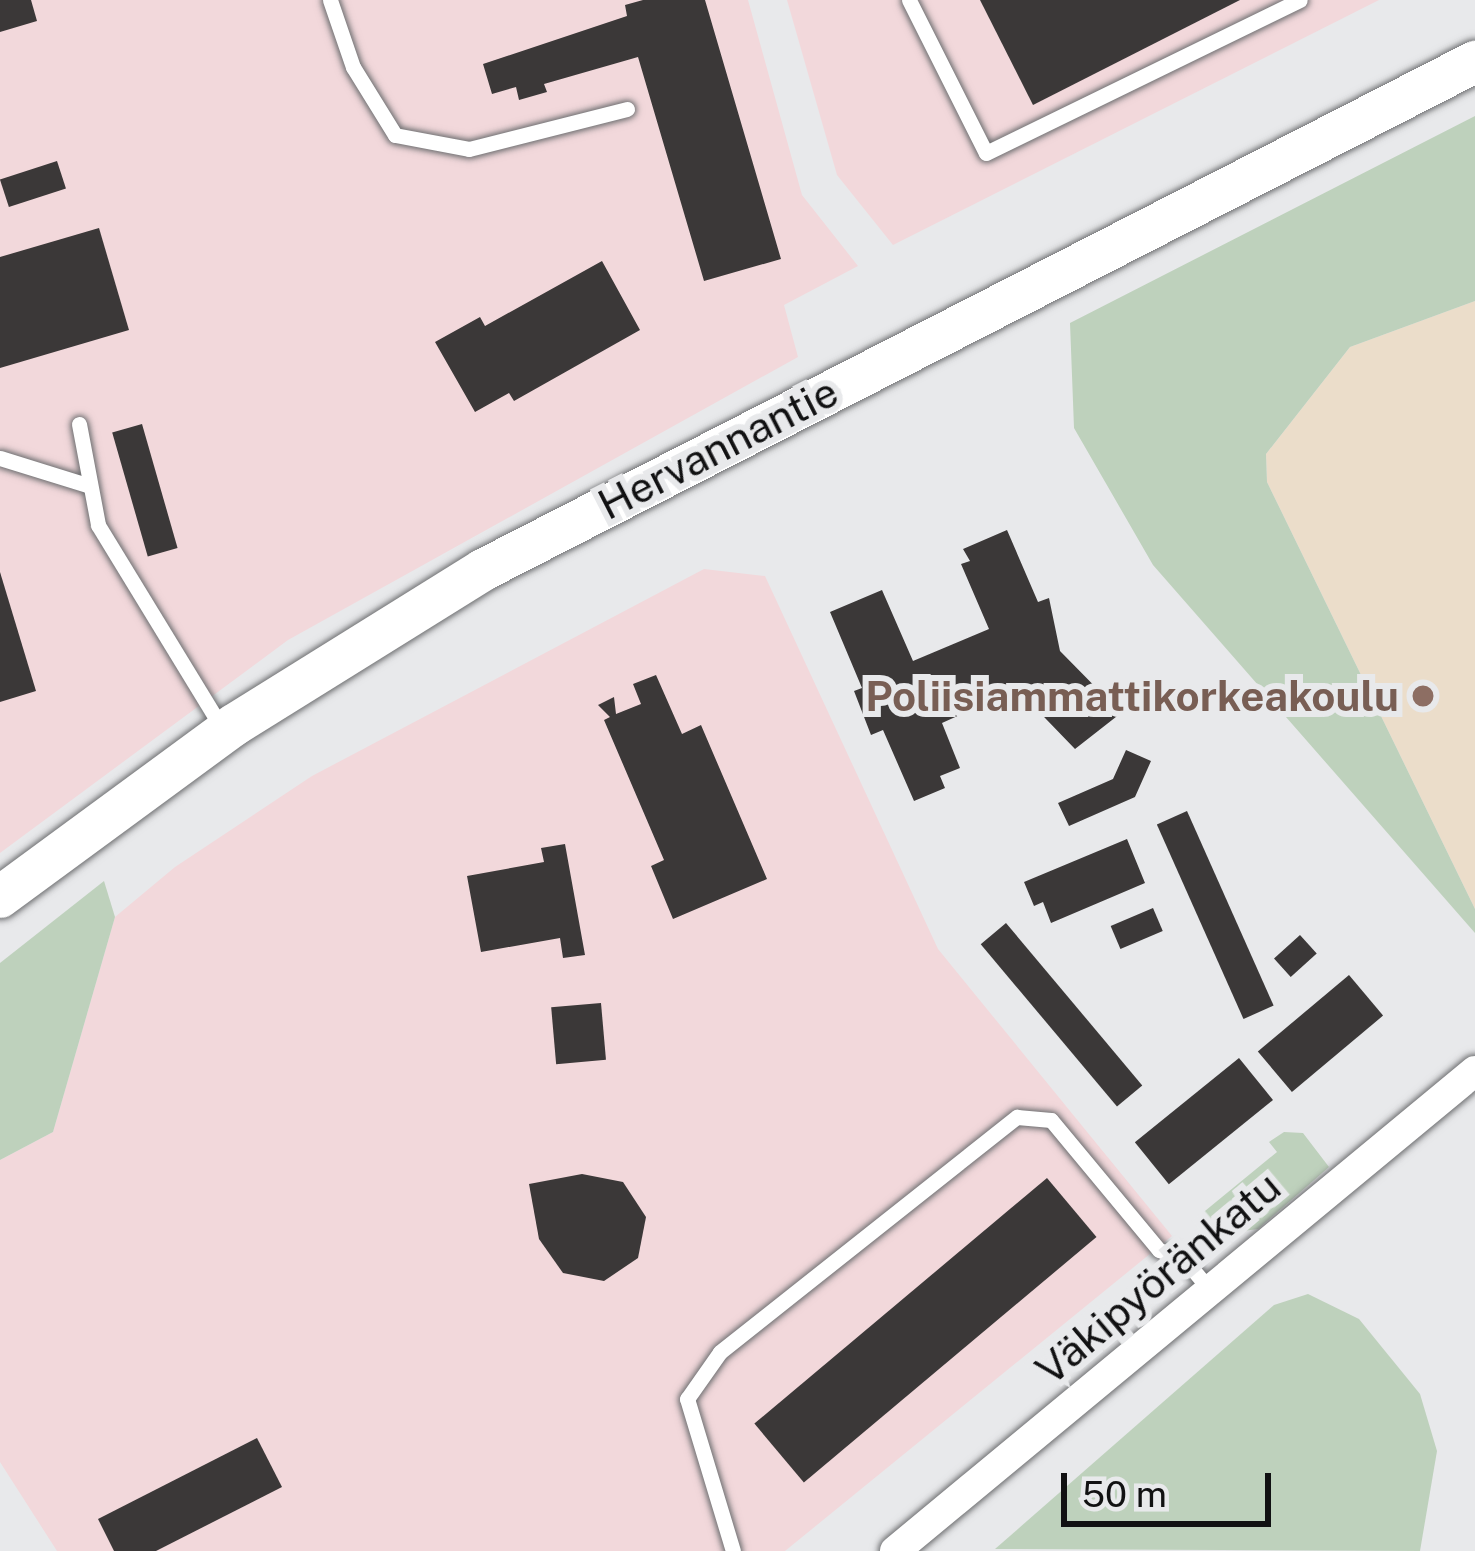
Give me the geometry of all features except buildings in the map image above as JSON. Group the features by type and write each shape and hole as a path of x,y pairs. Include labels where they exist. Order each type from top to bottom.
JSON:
{"main road":[{"name":"Hervannantie","path":"0,897 224,732 483,570 1475,62"}],"street":[{"name":"Väkipyöränkatu","path":"895,1551 1475,1071"}],"lane":[{"path":"330,0 353,67 395,135 469,149 627,109"},
{"path":"909,0 986,153 1300,0"},
{"path":"79,424 98,526 224,732"},
{"path":"0,458 90,486"},
{"path":"733,1551 687,1399 720,1352 1017,1117 1051,1120 1159,1250 1184,1258 1209,1289"}],"shaded area":[{"path":"0,0 748,0 802,195 858,266 784,305 798,357 288,640 0,853"},
{"path":"787,0 1379,0 893,245 837,175"},
{"name":"Poliisiammattikorkeakoulu","path":"1475,301 1475,909 1267,482 1266,454 1350,347"},
{"path":"704,569 765,576 938,949 1172,1236 785,1551 57,1551 0,1462 0,1160 53,1132 115,917 175,867 312,776"}],"green space":[{"path":"1475,116 1475,301 1350,347 1266,454 1267,482 1475,909 1475,933 1153,565 1074,428 1070,323"},
{"path":"104,881 115,917 53,1132 0,1160 0,963"},
{"path":"1284,1132 1303,1133 1329,1167 1258,1229 1221,1234 1194,1220 1277,1152 1269,1142"},
{"path":"1308,1294 1359,1319 1420,1394 1437,1451 1420,1551 995,1549 1274,1305"}],"place":[{"name":"Poliisiammattikorkeakoulu","path":"1423,696"}]}
